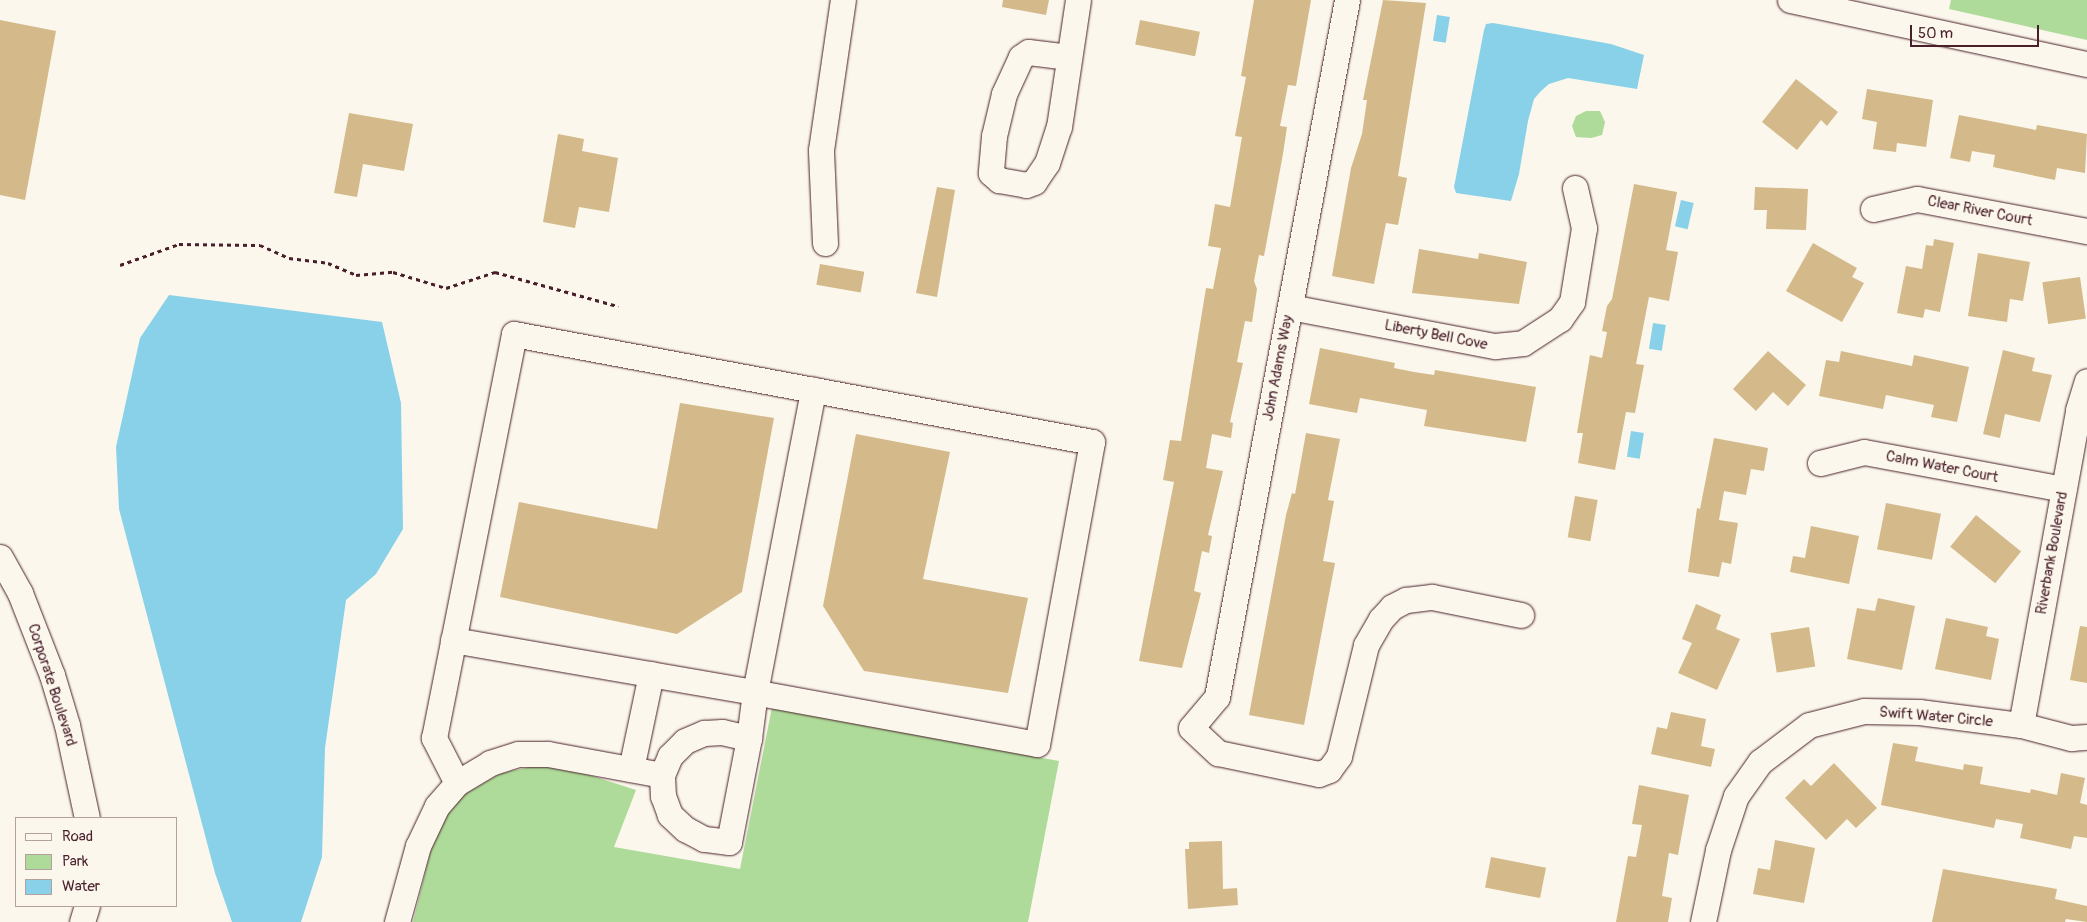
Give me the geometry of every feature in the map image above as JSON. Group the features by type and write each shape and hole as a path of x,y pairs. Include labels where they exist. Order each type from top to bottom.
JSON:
{"street":[{"path":"824,242 820,150 843,0"},
{"path":"1070,57 1028,52 1021,57 1004,94 994,136 991,173 999,180 1026,185 1034,182 1046,163 1059,127 1070,57 1078,0"},
{"name":"John Adams Way","path":"1347,0 1217,697 1191,728 1218,753 1319,774 1329,770 1339,756 1366,645 1381,618 1392,607 1406,600 1432,597 1521,615"},
{"path":"1790,0 2087,64"},
{"name":"Liberty Bell Cove","path":"1290,307 1495,346 1523,343 1560,319 1572,302 1584,228 1575,188"},
{"name":"Clear River Court","path":"1873,209 1917,199 2087,231"},
{"path":"453,640 755,692 1037,744 1092,442 514,334 453,640 434,738 457,783"},
{"name":"Riverbank Boulevard","path":"2021,725 2078,410 2087,381"},
{"path":"749,738 722,732 704,733 685,741 670,756 662,775 663,796 670,815 685,829 704,839 729,842 749,738 755,692 813,390"},
{"name":"Calm Water Court","path":"1820,463 1864,452 2064,489"},
{"name":"Corporate Boulevard","path":"0,557 20,593 52,675 67,725 87,817"},
{"path":"631,769 651,674"},
{"name":"Swift Water Circle","path":"1703,922 1718,850 1736,796 1760,762 1809,725 1864,711 1920,712 2021,725 2072,738 2087,737"},
{"path":"397,922 418,846 437,806 457,783 490,763 518,754 548,754 662,775"},
{"path":"82,922 87,907"},
{"path":"93,907 96,922"}],"path":[{"path":"120,265 179,244 260,245 289,258 328,263 356,275 393,272 446,288 495,272 618,306"}],"green space":[{"path":"1951,0 2087,0 2087,40 1949,9"},
{"path":"1586,111 1600,111 1605,122 1602,135 1591,138 1576,137 1572,126 1576,116"},
{"path":"772,707 1059,761 1028,922 413,922 436,829 463,795 501,773 535,766 574,770 636,790 614,847 740,869"}],"water":[{"path":"1437,15 1450,17 1446,43 1433,41"},
{"path":"1493,23 1611,44 1644,55 1637,89 1568,78 1549,84 1541,91 1534,99 1528,121 1519,174 1511,201 1456,193 1454,187 1484,30 1486,24"},
{"path":"1681,200 1694,203 1688,229 1675,226"},
{"path":"169,295 382,322 401,403 403,529 376,574 346,600 325,748 322,857 301,922 232,922 215,873 119,509 116,447 140,338"},
{"path":"1653,323 1666,325 1662,351 1649,349"},
{"path":"1631,431 1644,433 1640,459 1627,457"}],"building":[{"path":"1003,0 1049,0 1046,15 1002,7"},
{"path":"1254,0 1311,0 1296,86 1288,85 1280,126 1287,127 1283,154 1264,256 1259,255 1254,281 1257,289 1252,322 1245,321 1237,362 1243,363 1230,422 1233,423 1231,438 1212,434 1206,468 1223,471 1208,535 1212,536 1209,553 1202,551 1194,591 1201,593 1182,668 1139,661 1174,482 1163,480 1170,440 1181,441 1206,288 1213,289 1221,248 1208,246 1215,204 1230,207 1242,137 1235,136 1246,77 1241,76"},
{"path":"1383,0 1426,3 1398,176 1407,178 1398,225 1386,223 1374,284 1332,276 1351,168 1362,134 1367,100 1363,100"},
{"path":"0,20 56,31 25,200 0,195"},
{"path":"1140,20 1200,32 1195,56 1135,45"},
{"path":"1796,79 1838,112 1827,126 1821,120 1797,150 1762,122"},
{"path":"1867,89 1933,100 1926,147 1897,143 1896,152 1873,149 1877,122 1862,119"},
{"path":"349,113 413,124 404,171 363,164 357,197 334,193"},
{"path":"1959,115 2036,130 2037,125 2087,134 2085,173 2057,168 2055,180 1993,167 1995,155 1972,151 1970,162 1950,158"},
{"path":"558,134 584,139 582,151 618,158 609,212 579,207 575,228 543,222"},
{"path":"1634,184 1677,192 1666,250 1678,252 1669,301 1649,297 1636,364 1644,365 1635,413 1626,412 1615,470 1578,463 1583,433 1577,433 1590,355 1602,358 1607,332 1602,331 1607,306 1612,299"},
{"path":"937,187 955,190 937,297 916,293"},
{"path":"1755,187 1808,189 1806,230 1766,229 1767,210 1754,210"},
{"path":"1934,239 1954,243 1940,312 1925,309 1923,318 1897,313 1906,266 1922,269 1926,245 1933,246"},
{"path":"1813,243 1857,268 1852,277 1864,283 1842,322 1786,291"},
{"path":"1419,249 1478,259 1479,253 1527,262 1519,304 1412,293"},
{"path":"1978,253 2030,262 2023,301 2010,299 2007,322 1968,316"},
{"path":"820,264 864,272 861,292 816,285"},
{"path":"2080,277 2086,319 2048,324 2042,282"},
{"path":"1320,348 1395,363 1394,368 1414,372 1434,375 1435,370 1536,387 1526,442 1424,426 1427,410 1360,398 1357,413 1309,404"},
{"path":"2003,350 2035,358 2032,371 2052,375 2040,422 2005,414 2000,438 1983,434"},
{"path":"1768,351 1806,385 1788,406 1773,392 1756,411 1733,389"},
{"path":"1841,351 1912,366 1914,355 1969,367 1957,422 1931,417 1934,405 1886,395 1883,409 1819,396 1826,360 1839,362"},
{"path":"680,403 774,418 742,592 677,634 500,597 519,502 657,529"},
{"path":"1306,433 1340,439 1328,500 1334,501 1323,561 1335,563 1304,725 1249,715 1286,515 1292,493 1295,494"},
{"path":"856,434 950,452 923,579 1028,598 1008,693 864,671 823,606"},
{"path":"1714,438 1768,448 1764,471 1751,469 1746,495 1724,491 1719,520 1738,523 1731,564 1722,562 1719,577 1688,572 1697,508 1700,509"},
{"path":"1575,496 1598,500 1590,541 1568,537"},
{"path":"1886,503 1941,514 1932,560 1877,549"},
{"path":"1976,515 2021,552 1995,583 1950,547"},
{"path":"1811,526 1859,536 1849,584 1790,572 1793,556 1805,558"},
{"path":"1878,598 1915,606 1902,670 1847,659 1857,608 1875,611"},
{"path":"1696,604 1721,615 1716,629 1740,639 1717,690 1678,673 1692,643 1682,639"},
{"path":"1946,618 1988,627 1986,636 1999,639 1991,680 1935,669"},
{"path":"2080,626 2087,627 2087,683 2070,680"},
{"path":"1809,627 1815,667 1777,673 1770,633"},
{"path":"1671,712 1706,719 1701,746 1715,749 1711,767 1651,754 1657,727 1667,729"},
{"path":"1893,743 1918,747 1915,761 1963,770 1964,764 1983,767 1980,784 2030,793 2031,789 2057,795 2061,773 2085,778 2080,803 2087,805 2087,838 2074,836 2071,849 2020,838 2023,824 1996,819 1994,828 1881,805"},
{"path":"1834,763 1877,808 1856,828 1847,819 1826,840 1785,798 1804,779 1811,786"},
{"path":"1639,785 1689,795 1678,855 1669,853 1662,896 1672,898 1668,922 1616,922 1628,856 1636,857 1642,825 1632,824"},
{"path":"1775,840 1815,848 1804,903 1753,894 1758,868 1770,870"},
{"path":"1222,841 1223,889 1237,888 1238,905 1188,909 1185,849 1189,849 1189,842"},
{"path":"1491,857 1546,868 1540,898 1485,887"},
{"path":"1943,869 2057,889 2055,899 2087,906 2087,922 2066,919 2065,922 1932,922"}]}
